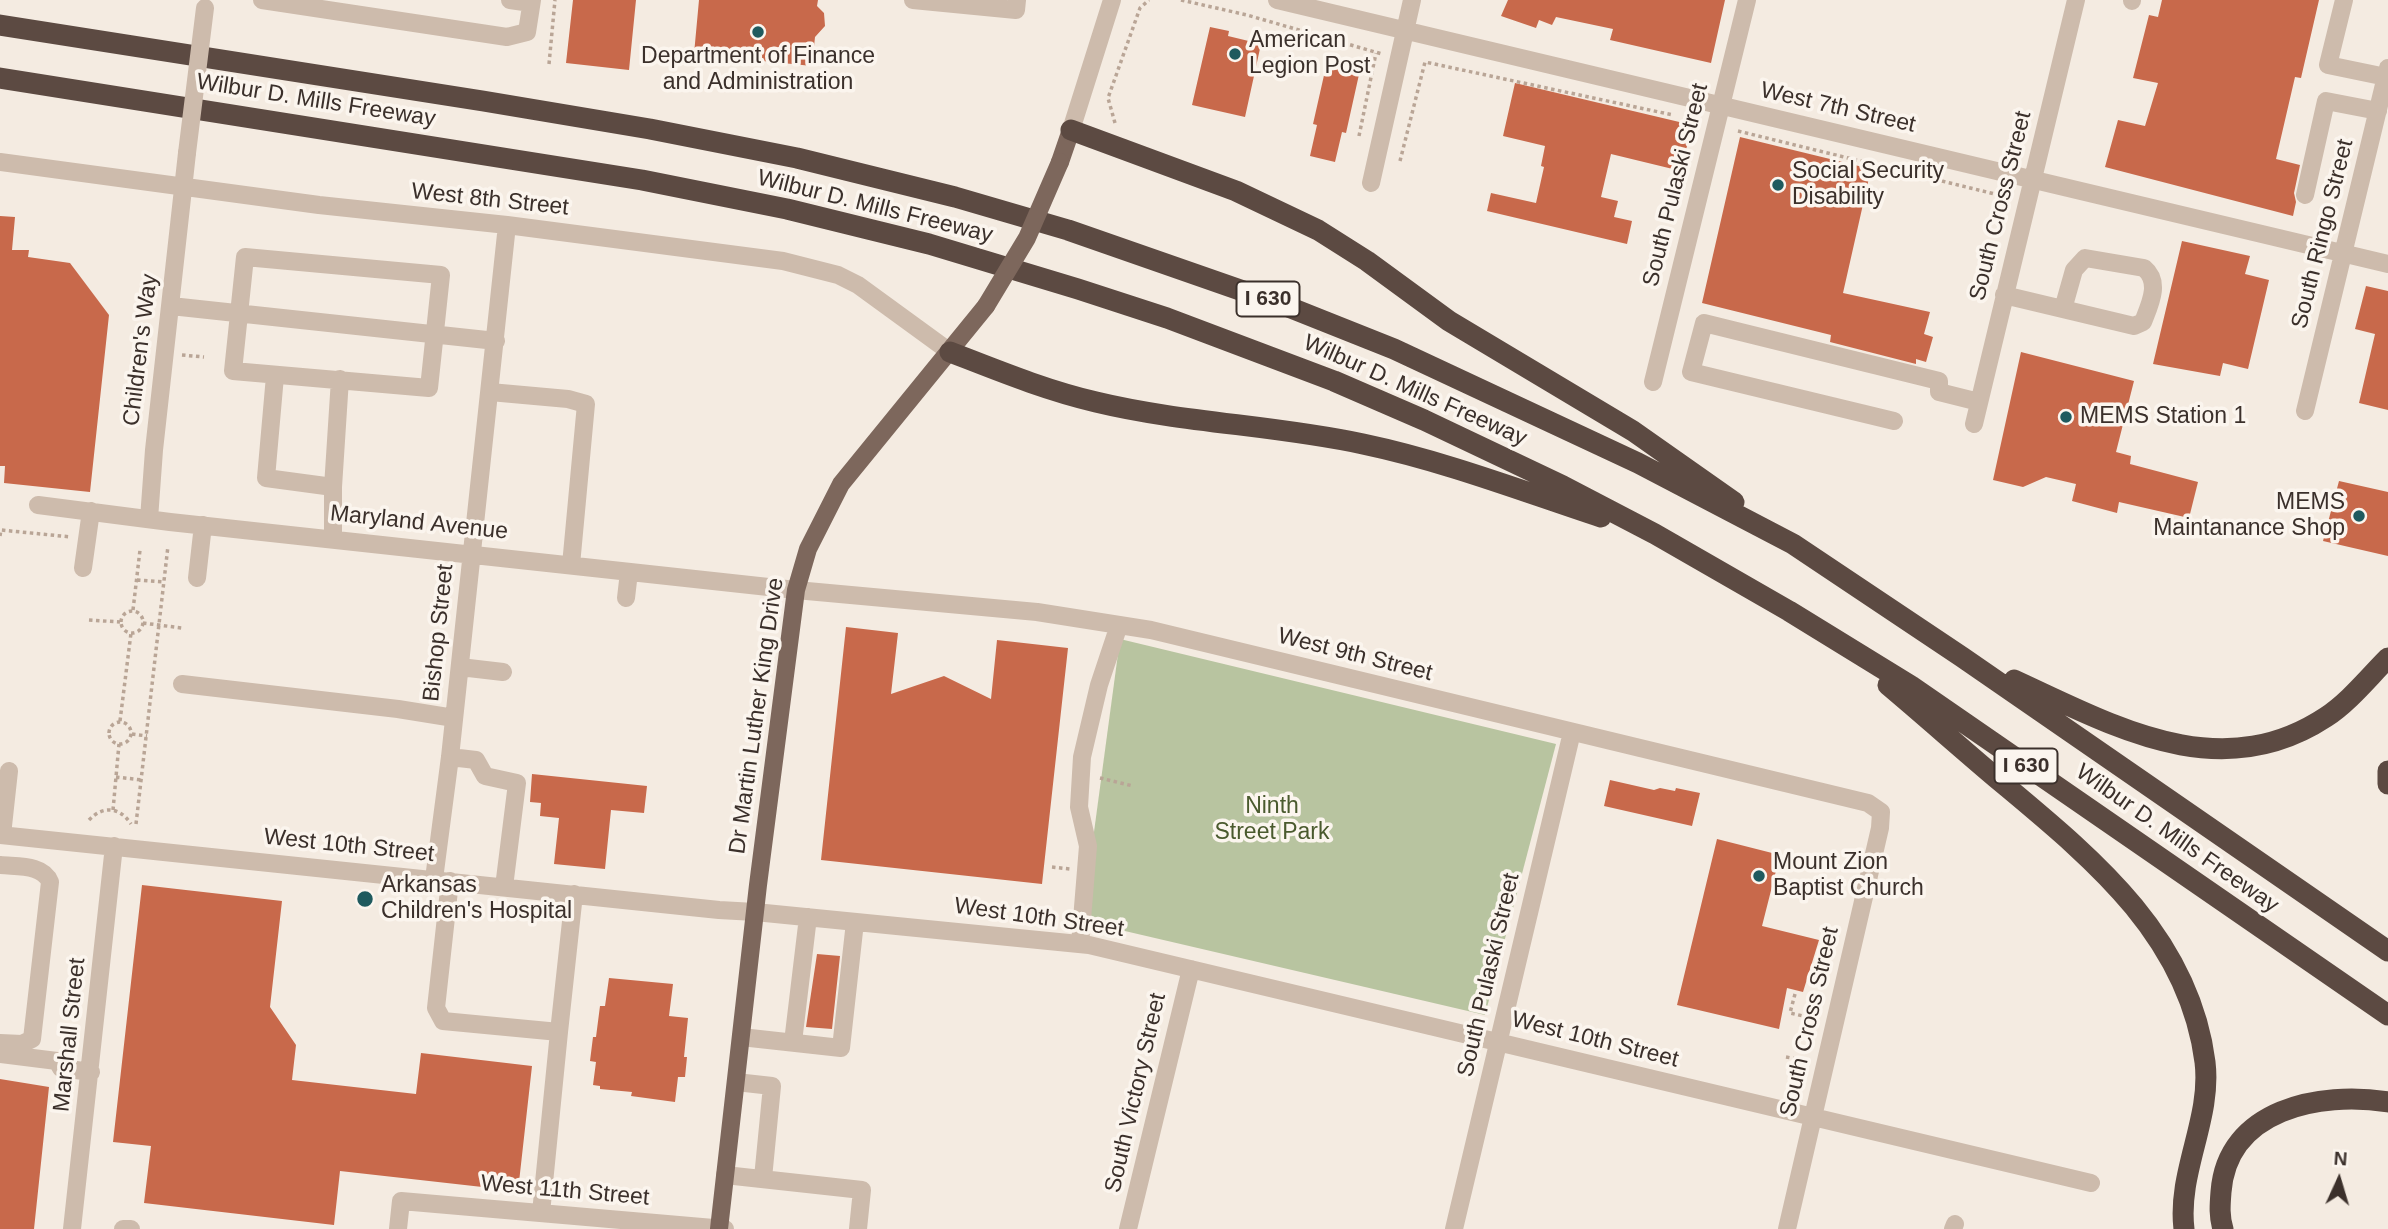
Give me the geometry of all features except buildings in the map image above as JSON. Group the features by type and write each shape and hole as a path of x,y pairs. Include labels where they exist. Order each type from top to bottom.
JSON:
{"highway":[{"name":"Wilbur D. Mills Freeway","path":"0,25 650,128 797,158 955,197 1109,243 1263,297 1383,345 1638,463 1793,544 1962,657 2388,951"},
{"name":"Wilbur D. Mills Freeway","path":"0,78 642,180 787,209 929,244 1167,318 1334,381 1538,474 1654,534 1837,640 1911,686 2388,1015"},
{"path":"1071,130 1236,191 1318,230 1367,261 1449,321 1633,431 1793,544"},
{"path":"950,352 1037,387 1098,403 1312,434 1432,460 1654,534"},
{"path":"1837,640 2048,821 2120,889 2159,938 2178,970 2198,1024 2205,1064 2203,1105 2181,1202 2183,1229"},
{"path":"1962,657 2131,733 2190,747 2227,750 2269,744 2308,728 2337,709 2388,658"},
{"path":"2388,771 2388,783"},
{"path":"2223,1229 2219,1212 2222,1178 2230,1154 2244,1136 2265,1121 2299,1105 2349,1099 2388,1102"}],"main road":[{"name":"Dr Martin Luther King Drive","path":"719,1229 755,912 796,590 808,549 841,484 986,306 1027,238 1071,130"}],"street":[{"path":"262,0 507,37 527,32 532,1 510,0"},
{"path":"913,0 1016,10 1017,0"},
{"name":"Dr Martin Luther King Drive","path":"1071,130 1112,0"},
{"name":"West 7th Street","path":"1278,0 2388,264"},
{"path":"1371,183 1412,0"},
{"name":"South Pulaski Street","path":"1653,382 1747,0"},
{"name":"South Cross Street","path":"1974,424 2076,0"},
{"path":"2344,0 2328,65 2387,72"},
{"path":"183,187 203,3"},
{"name":"South Ringo Street","path":"2305,411 2387,72"},
{"path":"2305,195 2326,101 2378,111"},
{"name":"West 8th Street","path":"0,162 318,205 508,225 805,265 838,275 858,285 950,352"},
{"name":"Children's Way","path":"149,519 183,187"},
{"name":"Bishop Street","path":"508,225 450,757 436,1008 443,1021 559,1032"},
{"path":"245,257 441,275 436,335 429,388 233,371 245,257"},
{"path":"2004,295 2134,326 2143,322 2154,282 2144,268 2085,258 2074,270 2063,309"},
{"path":"172,306 496,341"},
{"path":"1894,421 1691,372 1704,323 1939,381 1939,391 1979,402"},
{"path":"275,376 267,478 333,487"},
{"path":"333,538 333,487 340,379"},
{"path":"490,391 568,399 586,404 571,565"},
{"name":"Maryland Avenue","path":"38,505 203,526 796,590"},
{"path":"83,568 91,511"},
{"path":"197,578 203,526"},
{"path":"626,598 629,572"},
{"name":"West 9th Street","path":"796,590 1037,612 1151,631 1868,803 1881,812 1880,825"},
{"path":"1080,944 1088,846 1079,807 1082,757 1099,685 1119,625"},
{"path":"460,667 503,672"},
{"path":"182,684 454,718"},
{"name":"South Pulaski Street","path":"1454,1229 1572,732"},
{"path":"450,757 476,760 485,776 517,783 504,887"},
{"path":"1,835 9,771"},
{"name":"South Cross Street","path":"1787,1229 1880,825"},
{"name":"West 10th Street","path":"1,835 719,910 1080,944 2091,1183"},
{"name":"Marshall Street","path":"72,1229 114,846"},
{"path":"0,865 41,870 50,882 32,1039 22,1044 0,1043"},
{"path":"541,1213 574,894"},
{"path":"793,1042 808,918"},
{"path":"741,1037 841,1048 855,922"},
{"name":"South Victory Street","path":"1128,1229 1191,969"},
{"path":"0,1055 57,1061 61,1068 91,1072"},
{"path":"736,1082 772,1086 763,1178"},
{"path":"725,1175 862,1191 858,1229"},
{"name":"West 11th Street","path":"398,1229 401,1201 541,1213 572,1222 725,1229"},
{"path":"122,1229 131,1229"}],"path":[{"path":"549,64 555,0"},
{"path":"1115,122 1108,98 1140,8 1149,0"},
{"path":"1181,0 1247,15 1376,53 1399,56"},
{"path":"1359,136 1376,53"},
{"path":"1400,161 1426,62 1678,116"},
{"path":"1738,131 2015,199"},
{"path":"178,355 204,357"},
{"path":"0,536 1,530 76,538"},
{"path":"89,820 103,809 122,813 134,824 142,780 168,546"},
{"path":"132,610 140,550"},
{"path":"136,580 164,582"},
{"path":"132,610 138,613 143,622 140,631 131,633 122,627 120,622 122,616 132,610"},
{"path":"89,620 120,622"},
{"path":"143,622 182,628"},
{"path":"120,721 131,633"},
{"path":"120,721 126,723 132,734 128,742 119,744 110,738 108,733 110,727 120,721"},
{"path":"132,734 146,736"},
{"path":"113,810 119,744"},
{"path":"1081,774 1133,786"},
{"path":"116,777 142,780"},
{"path":"1796,994 1790,1013 1835,1023"}],"green space":[{"name":"Ninth Street Park","path":"1120,639 1556,744 1485,1015 1082,921"}],"place":[{"name":"Department of Finance and Administration","path":"758,32"},
{"name":"American Legion Post","path":"1235,54"},
{"name":"Social Security Disability","path":"1778,185"},
{"name":"MEMS Station 1","path":"2066,417"},
{"name":"MEMS Maintanance Shop","path":"2359,516"},
{"name":"Mount Zion Baptist Church","path":"1759,876"},
{"name":"Arkansas Children's Hospital","path":"365,899"}]}
